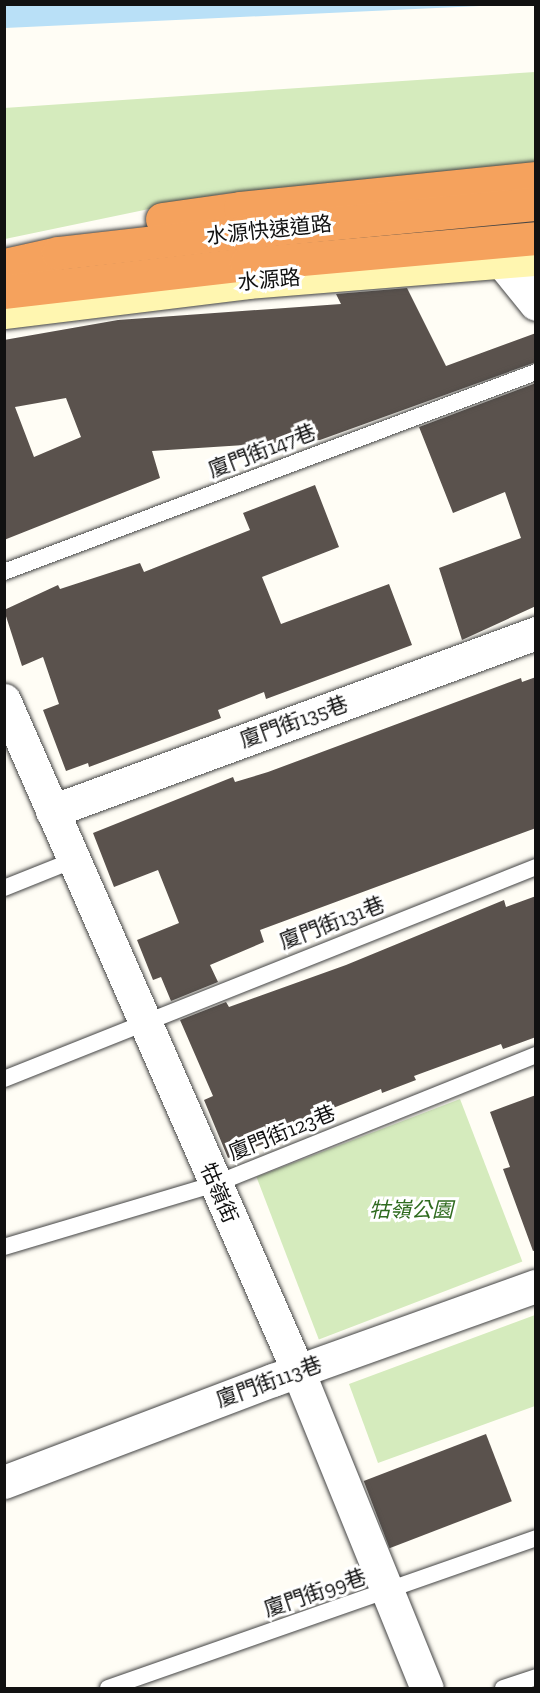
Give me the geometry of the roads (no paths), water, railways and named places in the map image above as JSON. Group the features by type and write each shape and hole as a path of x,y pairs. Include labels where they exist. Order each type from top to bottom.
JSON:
{"highway":[{"path":"58,253 147,222 240,208 536,178"},
{"name":"水源快速道路","path":"4,265 58,253 536,204"},
{"name":"水源快速道路","path":"4,292 246,264 536,238"}],"main road":[{"name":"水源路","path":"4,312 248,282 536,259"}],"street":[{"path":"501,261 536,304"},
{"name":"廈門街135巷","path":"52,811 536,633"},
{"name":"牯嶺街","path":"4,700 298,1371 390,1591 427,1689"},
{"name":"廈門街113巷","path":"4,1482 298,1371 536,1286"}],"lane":[{"name":"廈門街147巷","path":"4,572 536,372"},
{"path":"4,888 74,860"},
{"name":"廈門街131巷","path":"4,1079 144,1021 536,867"},
{"name":"廈門街123巷","path":"4,1247 215,1184 536,1055"},
{"name":"廈門街99巷","path":"108,1689 536,1538"},
{"path":"503,1689 536,1677"}],"water":[{"path":"5,4 501,4 501,5 5,28"}],"park label":[{"name":"牯嶺公園","path":"411,1210"}]}
